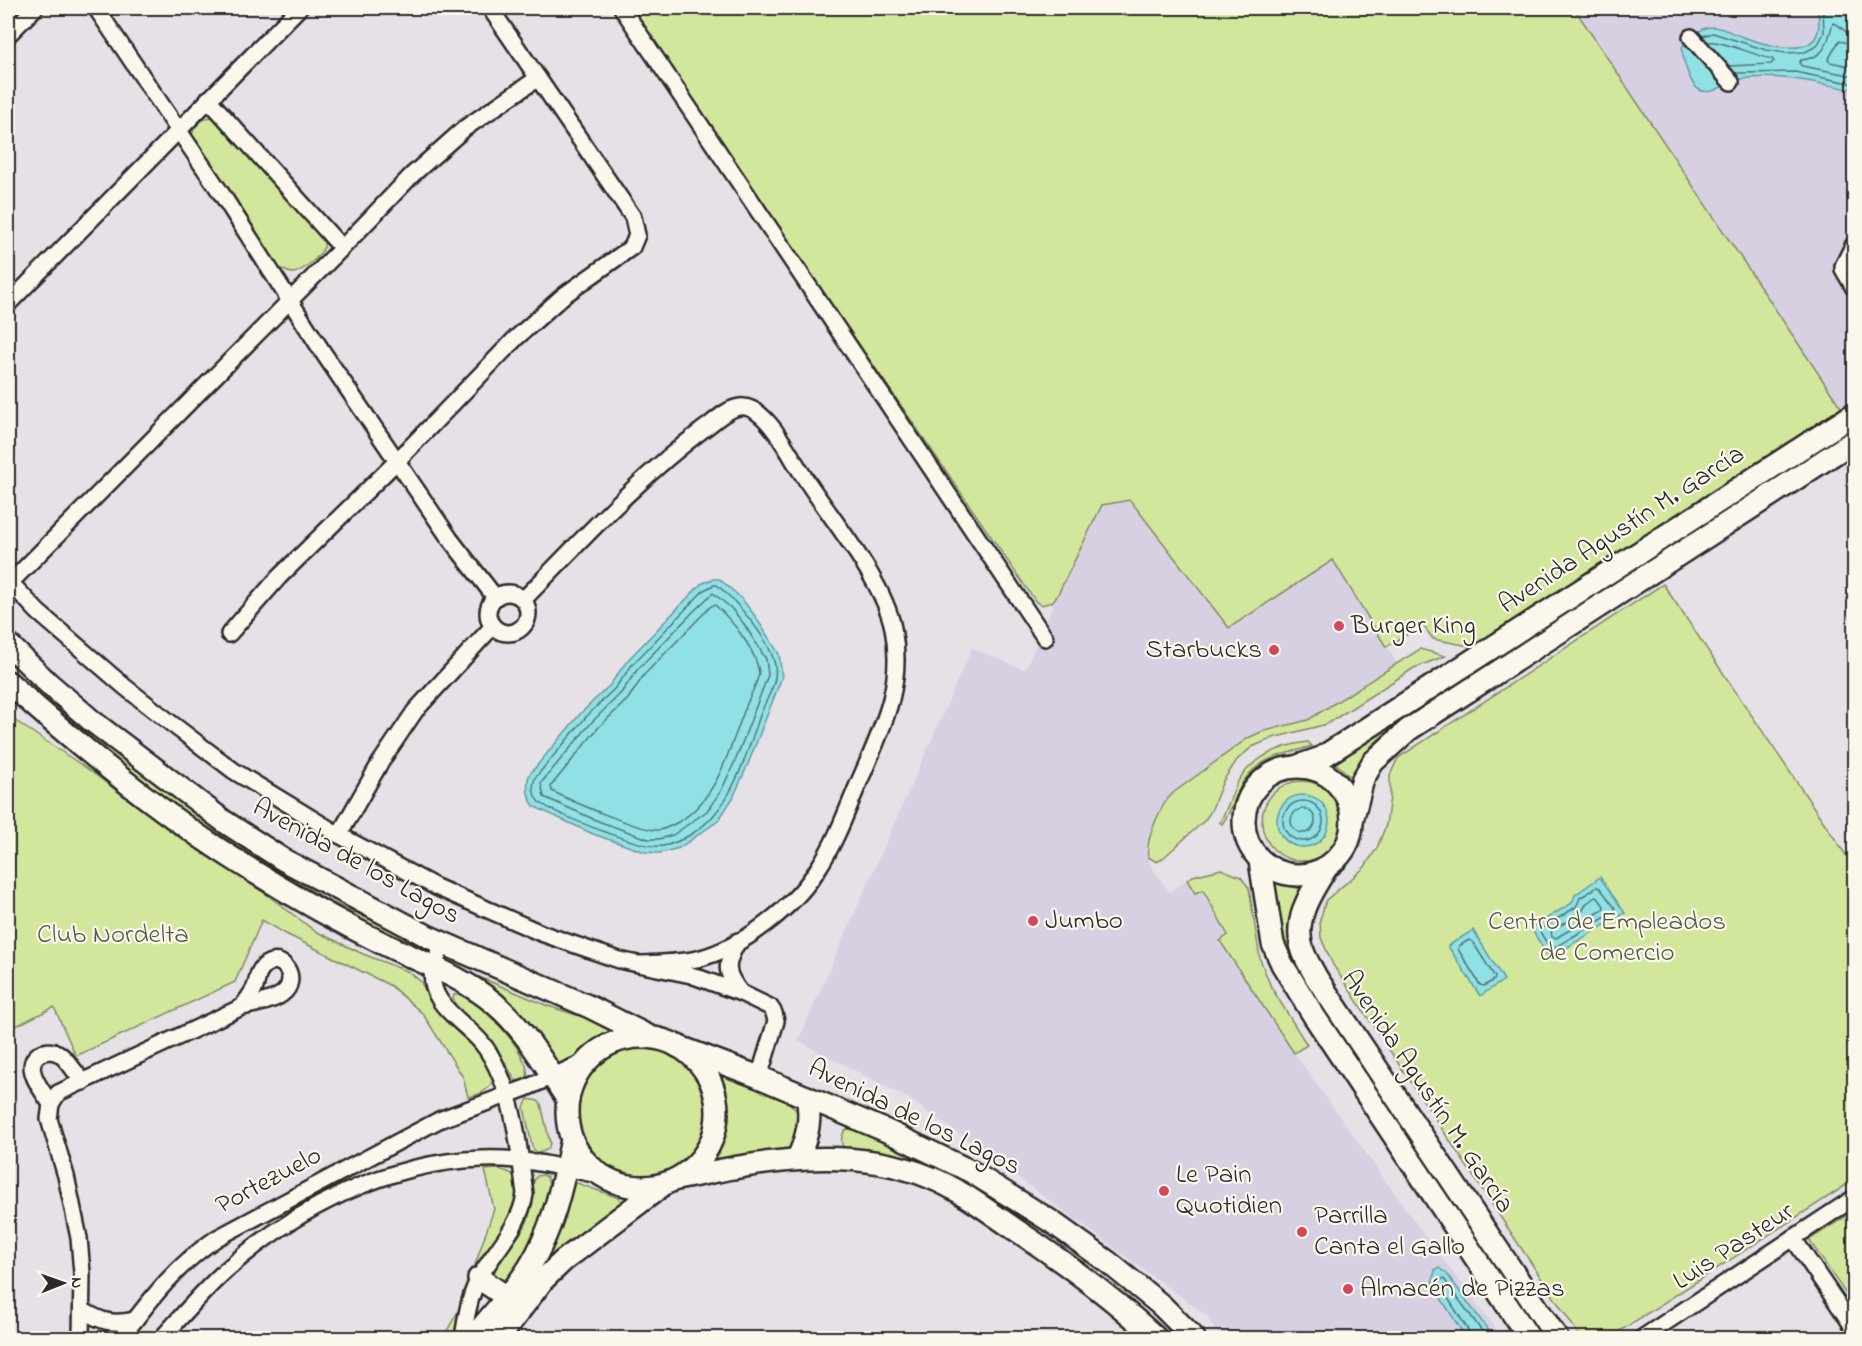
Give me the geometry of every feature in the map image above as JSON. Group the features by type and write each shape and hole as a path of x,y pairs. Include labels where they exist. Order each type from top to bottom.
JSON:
{"street":[{"path":"8,35 35,8"},
{"path":"96,8 221,193 324,354 450,539 495,597"},
{"path":"8,304 299,8"},
{"path":"229,634 279,577 543,312 580,282 632,247 637,235 633,217 490,8"},
{"path":"622,8 1045,638"},
{"path":"1691,37 1731,82"},
{"path":"538,78 465,128 436,152 9,581 47,619 125,687 172,724 234,771 339,835 436,887 541,933 619,960 691,975 741,993 770,1007 776,1021 759,1077"},
{"path":"208,99 342,248"},
{"path":"1854,244 1849,266 1843,269 1854,288"},
{"path":"524,599 623,497 654,469 732,408 750,407 760,413 770,425 874,580 893,627 896,677 886,721 833,842 819,868 786,908 738,941 699,958 679,962 640,964"},
{"name":"Avenida Agustín M. García","path":"1298,766 1321,758 1854,414"},
{"name":"Avenida Agustín M. García","path":"1352,821 1363,779 1373,762 1408,730 1854,441"},
{"path":"513,593 524,599 528,619 519,630 506,633 493,626 488,609 495,597 500,594 513,593"},
{"path":"339,835 380,763 415,711 493,626"},
{"name":"Avenida de los Lagos","path":"8,644 92,721 225,822 282,859 354,899 445,944 590,1006 650,1037"},
{"name":"Avenida de los Lagos","path":"8,682 63,732 205,841 339,921 470,985 495,1004 512,1021 568,1100"},
{"path":"1298,766 1314,769 1330,777 1341,789 1349,804 1352,821 1349,839 1340,855 1327,867 1315,873 1289,875 1276,871 1260,861 1245,835 1244,818 1247,802 1255,787 1267,776 1282,769 1298,766"},
{"name":"Avenida Agustín M. García","path":"1260,861 1274,944 1282,964 1314,1016 1529,1338"},
{"name":"Avenida Agustín M. García","path":"1327,867 1313,888 1302,913 1300,929 1302,951 1316,977 1557,1338"},
{"path":"738,941 730,955 728,968 730,979 741,993"},
{"path":"445,944 432,968 434,986 444,1007 480,1041 492,1058 508,1095 525,1194 517,1223 479,1278 468,1309 464,1338"},
{"path":"81,1338 79,1238 66,1176 49,1119 51,1104 58,1094 242,1007"},
{"path":"473,1338 563,1261 670,1182 692,1169 704,1155 712,1139 717,1122 717,1103 704,1070 692,1056 677,1046 650,1037 627,1039 605,1047 587,1061 575,1079 568,1100 567,1120 572,1140 590,1167 617,1183 648,1188 670,1182"},
{"name":"Avenida de los Lagos","path":"677,1046 807,1097 970,1170 1007,1192 1108,1262 1161,1305 1194,1338"},
{"path":"51,1104 33,1076 32,1065 42,1052 51,1051 60,1054 83,1082"},
{"name":"Portezuelo","path":"121,1338 163,1283 198,1251 217,1238 439,1120 508,1095 587,1061"},
{"path":"798,1158 807,1136 809,1108 807,1097"},
{"path":"499,1338 548,1231 559,1201 572,1140"},
{"name":"Avenida de los Lagos","path":"670,1182 730,1168 798,1158 883,1164 929,1177 956,1190 1086,1279 1156,1338"},
{"name":"Portezuelo","path":"162,1338 224,1272 257,1245 315,1207 383,1178 419,1168 482,1159 548,1164 603,1176"},
{"name":"Luis Pasteur","path":"1642,1338 1854,1198"},
{"path":"1793,1238 1854,1328"},
{"path":"479,1278 514,1302"},
{"path":"82,1310 100,1320 114,1323 135,1320"}],"shaded area":[{"path":"1574,8 1854,8 1854,414 1848,418"},
{"path":"1130,500 1229,627 1333,559 1397,663 1308,720 1261,732 1248,738 1173,793 1166,800 1146,848 1150,864 1169,892 1187,880 1195,893 1203,889 1229,935 1220,942 1294,1053 1428,1240 1503,1338 1220,1338 1207,1316 959,1134 906,1097 798,1041 972,648 1025,670 1057,596 1102,504"}],"green space":[{"path":"628,8 1574,8 1848,418 1487,640 1469,646 1433,639 1423,625 1386,647 1333,560 1229,628 1130,500 1102,505 1057,596 1052,602 1041,605 1036,602"},
{"path":"210,117 217,119 322,238 324,247 322,251 306,267 293,273 279,268 192,135 196,123"},
{"path":"1854,422 1854,430 1390,729 1372,745 1352,775 1349,776 1330,761"},
{"name":"Centro de Empleados de Comercio","path":"1663,584 1854,867 1854,1180 1609,1338 1581,1338 1333,965 1321,938 1320,920 1326,900 1364,868 1377,848 1386,825 1390,775 1398,758"},
{"path":"1420,649 1445,656 1414,668 1327,724 1273,738 1252,747 1237,760 1223,781 1205,820 1162,859 1157,862 1148,857 1149,841 1155,823 1173,793 1248,738 1261,732 1308,720"},
{"name":"Club Nordelta","path":"8,716 86,768 168,829 270,897 315,931 363,954 409,972 420,981 440,1010 471,1036 495,1074 489,1087 468,1097 463,1077 423,1014 391,986 262,920 235,982 76,1056 54,1007 8,1030"},
{"path":"87,738 111,750 275,869 329,901 430,946 434,951 431,958 327,909 208,837"},
{"path":"1308,742 1312,746 1274,757 1257,766 1243,782 1226,818 1222,824 1220,822 1237,783 1250,766 1277,750"},
{"path":"1302,781 1317,784 1330,793 1339,806 1342,821 1339,836 1330,849 1317,858 1302,861 1287,858 1274,849 1265,836 1262,821 1265,806 1274,793 1287,784"},
{"path":"1221,869 1241,877 1249,888 1260,959 1271,987 1307,1045 1294,1053 1220,941 1228,935 1203,890 1195,893 1187,880 1193,876"},
{"path":"1274,882 1300,889 1290,918 1289,942 1293,959 1308,988 1544,1338 1536,1338 1291,968 1279,927"},
{"path":"463,972 548,1006 608,1025 612,1029 610,1033 555,1069"},
{"path":"458,994 478,1006 503,1029 522,1056 527,1068 527,1078 521,1081 515,1080 498,1050 457,1009 453,998"},
{"path":"642,1046 667,1051 688,1066 703,1087 708,1112 703,1137 688,1158 667,1173 642,1178 617,1173 596,1158 581,1137 576,1112 581,1087 596,1066 617,1051"},
{"path":"721,1072 766,1089 795,1108 801,1117 796,1141 790,1149 712,1162 723,1118 723,1103 717,1078"},
{"path":"528,1099 541,1104 550,1143 548,1149 542,1152 535,1152 532,1146 524,1107"},
{"path":"853,1128 907,1153 913,1160 911,1164 848,1154 841,1140 845,1130"},
{"path":"497,1169 516,1178 521,1198 457,1338 443,1338 461,1306 494,1209 485,1170"},
{"path":"537,1176 547,1177 549,1189 543,1218 528,1249 504,1286 495,1279 495,1267 524,1228 529,1217 535,1180"},
{"path":"574,1182 619,1198 622,1204 539,1269 571,1183"},
{"path":"1854,1211 1854,1306 1809,1240"}],"water":[{"path":"1818,8 1842,8 1854,24 1854,90 1798,80 1755,77 1736,80 1709,92 1698,89 1689,76 1682,47 1699,31 1708,27 1716,27 1773,46 1797,47 1814,40 1819,28"},
{"path":"719,579 724,583 741,598 755,616 779,654 782,677 733,798 718,821 679,848 660,853 645,852 593,834 535,807 528,792 529,775 581,713 610,685 627,661 701,584"},
{"path":"1303,795 1317,799 1325,807 1329,821 1325,835 1317,843 1303,847 1289,843 1281,835 1277,821 1281,807 1289,799"},
{"path":"1600,877 1625,913 1549,958 1531,928 1572,903 1575,895"},
{"path":"1473,930 1504,980 1480,996 1448,946"},
{"path":"1439,1268 1447,1274 1494,1338 1466,1338 1432,1284 1435,1270"}],"place":[{"name":"Burger King","path":"1339,626"},
{"name":"Starbucks","path":"1274,650"},
{"name":"Jumbo","path":"1033,921"},
{"name":"Le Pain Quotidien","path":"1164,1191"},
{"name":"Parrilla Canta el Gallo","path":"1302,1232"},
{"name":"Almacén de Pizzas","path":"1348,1289"}]}
